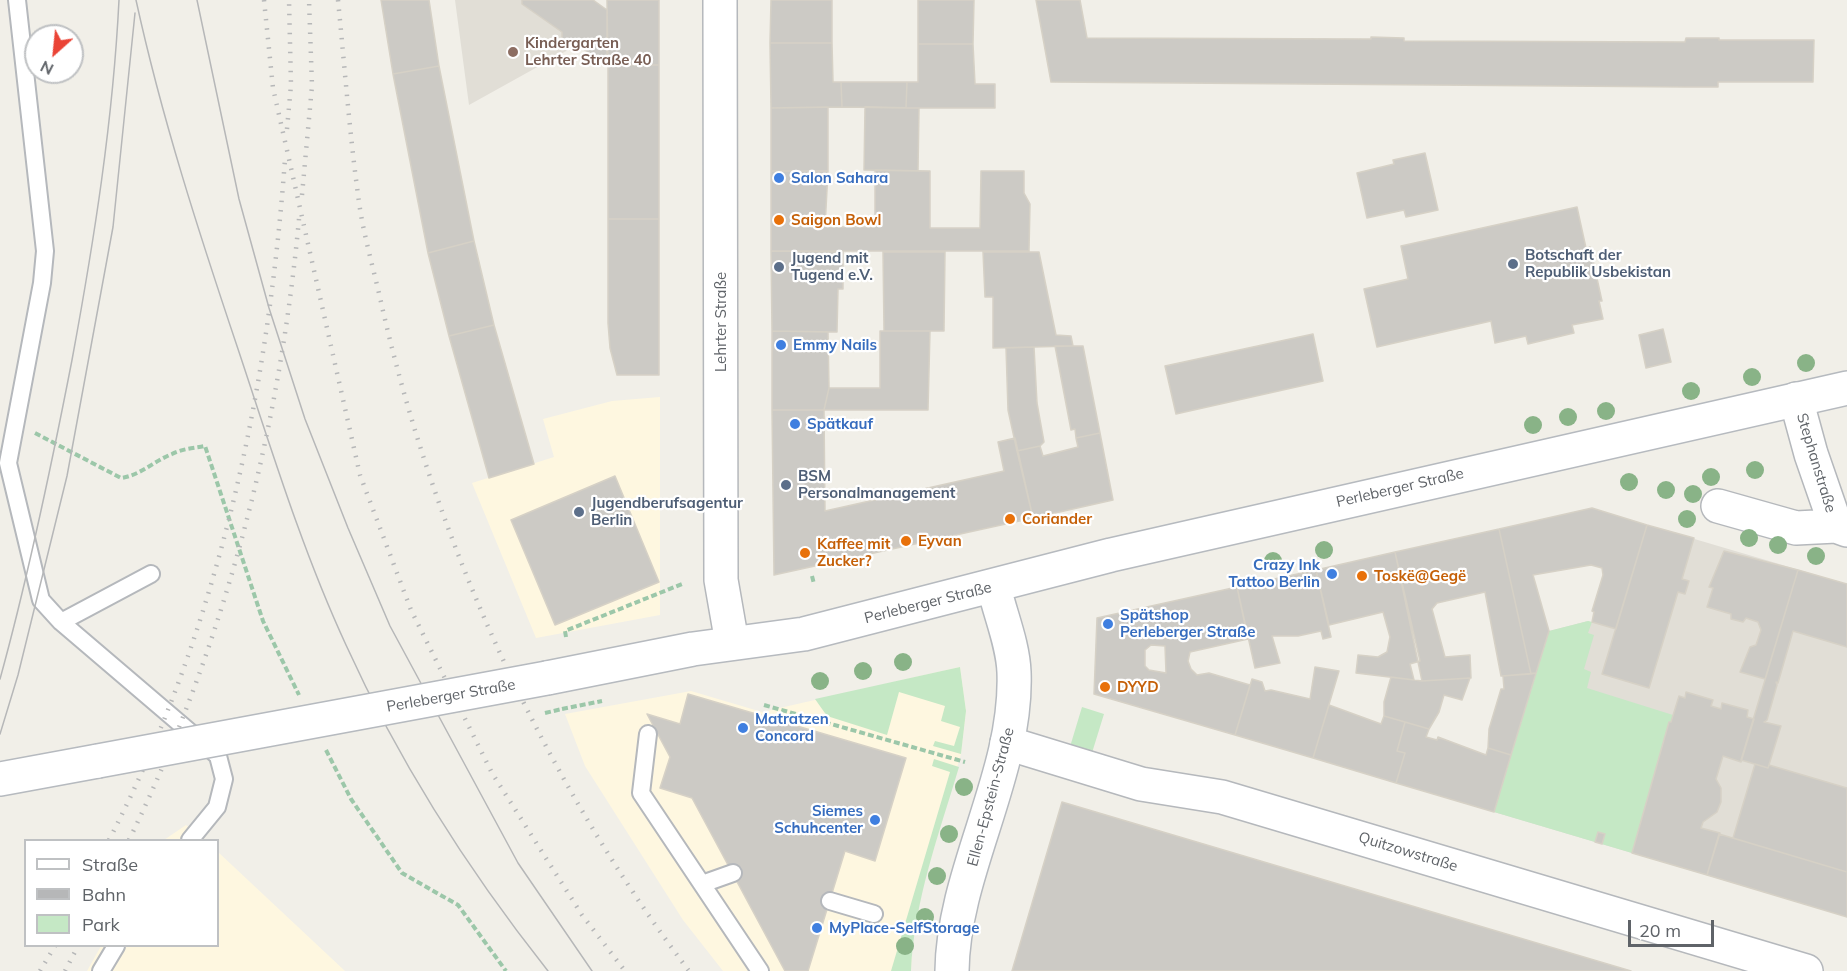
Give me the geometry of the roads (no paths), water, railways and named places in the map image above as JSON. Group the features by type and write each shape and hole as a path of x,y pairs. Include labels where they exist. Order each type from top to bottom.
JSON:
{"main road":[{"name":"Lehrter Straße","path":"720,0 721,580 732,643"},
{"name":"Perleberger Straße","path":"0,779 732,643 795,636 994,587 1094,559 1306,509 1847,388"},
{"name":"Stephanstraße","path":"1718,506 1796,528 1841,528 1811,454 1796,399"},
{"name":"Ellen-Epstein-Straße","path":"952,971 960,914 1007,743 1014,707 1014,669 994,587"},
{"name":"Quitzowstraße","path":"1007,743 1141,784 1222,797 1806,971"}],"lane":[{"path":"16,0 45,251 42,284 8,463 41,600 61,622 218,756 224,779 217,807 191,839"},
{"path":"61,622 151,574"},
{"path":"648,734 641,793 760,971"},
{"path":"702,884 733,873"},
{"path":"830,901 874,914"},
{"path":"101,971 115,947"}],"tram line":[{"path":"0,679 39,521 80,315 107,136 119,0"},
{"path":"136,0 157,88 195,219 288,499 330,609 367,688 412,773 490,894 548,971"},
{"path":"197,0 239,199 269,308 305,419 348,528 390,626 518,863 592,971"},
{"path":"0,734 18,675 67,476 113,227 135,13"}],"railway":[{"path":"264,0 273,88 360,475 411,610 492,773 582,915 625,971"},
{"path":"287,129 291,85 289,0"},
{"path":"302,195 312,86 309,0"},
{"path":"338,0 353,157 362,221 403,391 431,479 463,567 500,653 541,737 586,818 636,896 689,971"},
{"path":"109,839 147,760 180,678 208,594 232,509 251,422 266,335 285,159"},
{"path":"129,839 163,766 193,691 242,537 277,379 290,299 299,219"},
{"path":"40,971 54,947"},
{"path":"65,971 77,947"}],"place":[{"name":"Kindergarten Lehrter Straße 40","path":"513,52"},
{"name":"Salon Sahara","path":"779,178"},
{"name":"Saigon Bowl","path":"779,220"},
{"name":"Botschaft der Republik Usbekistan","path":"1513,264"},
{"name":"Jugend mit Tugend e.V.","path":"779,267"},
{"name":"Emmy Nails","path":"781,345"},
{"name":"Spätkauf","path":"795,424"},
{"name":"BSM Personalmanagement","path":"786,485"},
{"name":"Jugendberufsagentur Berlin","path":"579,512"},
{"name":"Coriander","path":"1010,519"},
{"name":"Eyvan","path":"906,541"},
{"name":"Kaffee mit Zucker?","path":"805,553"},
{"name":"Crazy Ink Tattoo Berlin","path":"1332,574"},
{"name":"Toskë@Gegë","path":"1362,576"},
{"name":"Spätshop Perleberger Straße","path":"1108,624"},
{"name":"DYYD","path":"1105,687"},
{"name":"Matratzen Concord","path":"743,728"},
{"name":"Siemes Schuhcenter","path":"875,820"},
{"name":"MyPlace-SelfStorage","path":"817,928"}]}
